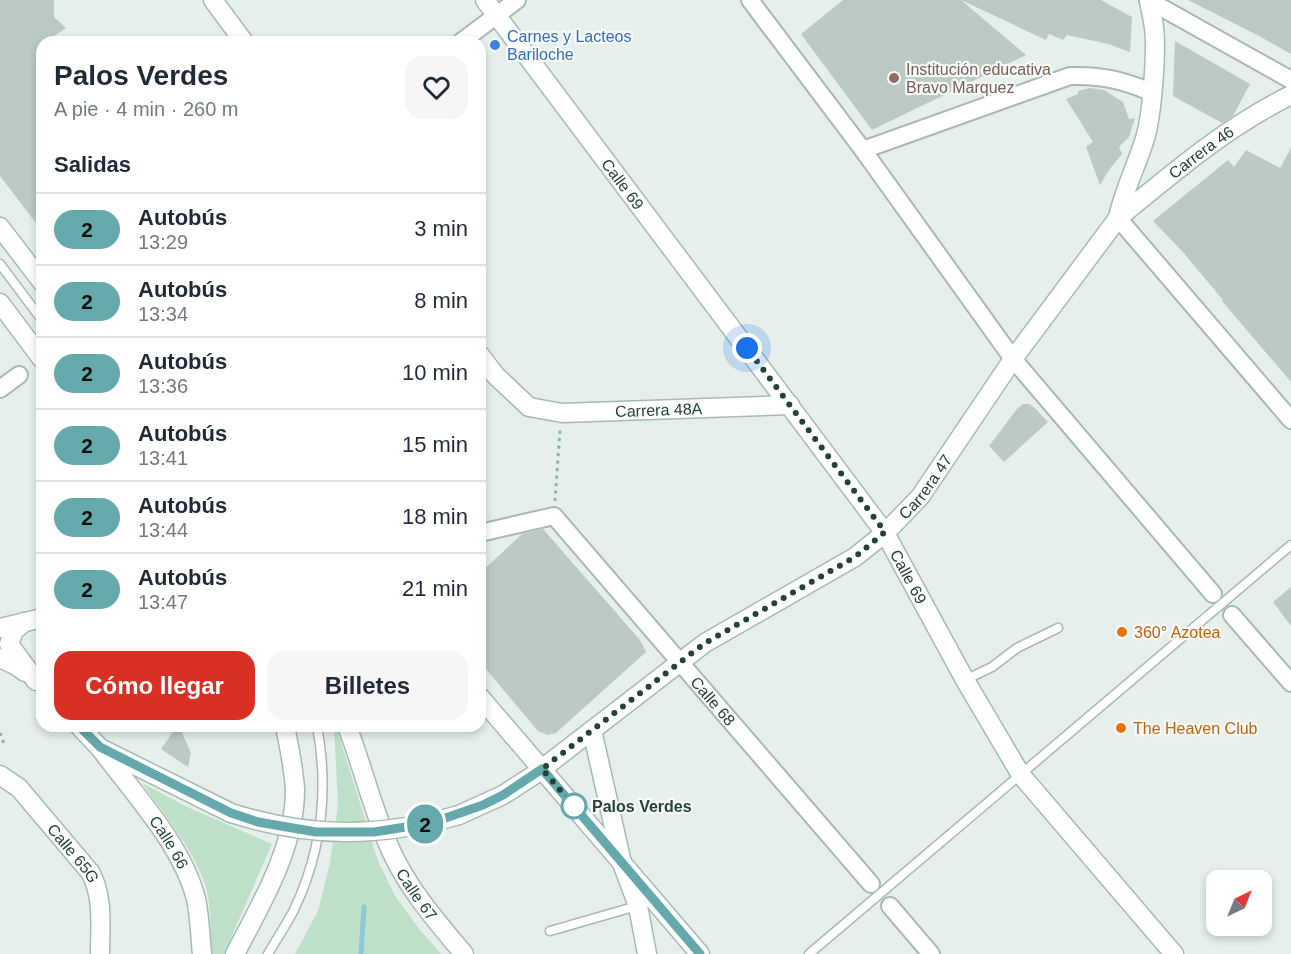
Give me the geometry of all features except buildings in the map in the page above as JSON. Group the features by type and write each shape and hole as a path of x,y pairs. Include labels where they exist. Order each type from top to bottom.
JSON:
{"street":[{"path":"213,0 240,36"},
{"name":"Calle 69","path":"485,0 885,532 965,680 1021,775 1174,954"},
{"path":"469,36 517,0"},
{"path":"750,0 863,150 1013,359 1213,594"},
{"path":"1149,0 1291,80"},
{"name":"Carrera 47","path":"100,747 231,813 287,828 345,833 402,829 459,815 503,795 542,769 679,662 720,633 855,557 885,532 920,497 1013,359 1118,218 1123,194 1137,164 1147,132 1154,29 1149,0"},
{"path":"863,150 1070,76 1092,75 1114,78 1151,92"},
{"name":"Carrera 46","path":"1118,218 1194,155 1257,113 1291,95"},
{"path":"1118,218 1291,420"},
{"path":"0,226 36,274"},
{"path":"0,303 36,351"},
{"name":"Carrera 48A","path":"486,363 496,376 529,407 562,413 790,405"},
{"path":"0,389 19,375"},
{"path":"486,532 554,516"},
{"name":"Calle 68","path":"554,516 871,884"},
{"path":"1232,615 1291,683"},
{"path":"0,628 33,620"},
{"path":"33,620 14,631 9,644 36,680"},
{"path":"0,658 17,666 36,682"},
{"path":"486,704 700,954"},
{"path":"592,730 622,863 638,906 647,954"},
{"path":"85,732 100,747"},
{"path":"235,954 260,907 281,859 292,820 294,775 286,732"},
{"name":"Calle 67","path":"348,732 391,851 404,877 419,900 464,954"},
{"name":"Calle 66","path":"100,747 161,830 181,862 196,899 202,954"},
{"name":"Calle 65G","path":"0,775 19,788 90,872 99,896 100,954"},
{"path":"890,906 931,954"}],"lane":[{"path":"0,264 36,312"},
{"path":"809,954 1291,545"},
{"path":"965,680 992,667 1017,648 1058,628"},
{"path":"268,954 293,912 309,876 316,851 323,809 324,780 318,732"},
{"path":"550,931 638,906"}],"path":[{"path":"554,516 562,413"},
{"path":"0,733 5,746"}],"green space":[{"path":"334,732 338,732 378,861 395,896 441,954 295,954 318,911 330,863 338,804"},
{"path":"142,783 187,807 272,844 224,954 211,954 208,899 204,881 192,855"}],"waterway":[{"path":"361,954 364,907"}],"bus line":[{"name":"2","path":"85,732 100,747 171,785 231,813 258,822 316,832 374,832 431,823 483,805 503,795 542,769 700,954"}],"place":[{"name":"Carnes y Lacteos Bariloche","path":"495,45"},
{"name":"Institución educativa Bravo Marquez","path":"894,78"},
{"name":"360° Azotea","path":"1122,632"},
{"name":"The Heaven Club","path":"1121,728"},
{"name":"Palos Verdes","path":"574,806"}],"route":[{"path":"574,806 542,769 705,643 855,557 885,532 747,348"}]}
